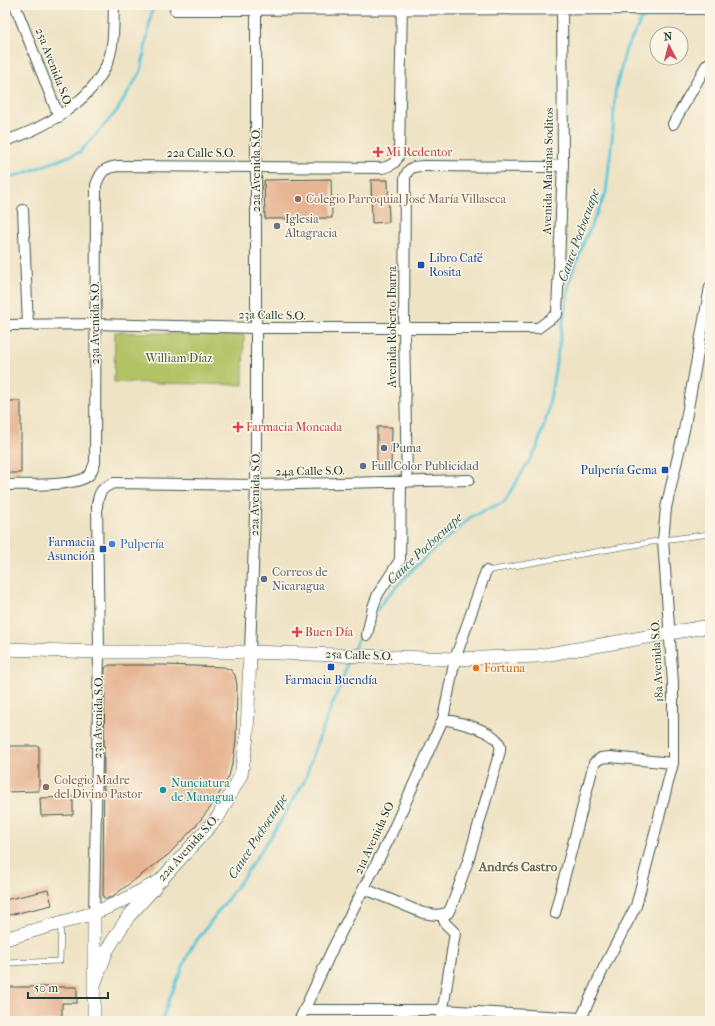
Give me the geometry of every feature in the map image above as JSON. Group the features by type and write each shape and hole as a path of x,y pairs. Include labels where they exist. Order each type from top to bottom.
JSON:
{"street":[{"name":"25a Avenida S.O.","path":"15,5 59,117"},
{"path":"5,141 36,129 59,117 87,93 98,80 107,65 112,45 114,5"},
{"path":"175,10 256,8 710,9"},
{"name":"22a Avenida S.O.","path":"5,939 61,924 94,913 120,902 160,881 218,816 241,775 247,738 256,485 256,8"},
{"name":"22a Calle S.O.","path":"101,173 109,167 118,166 382,168 392,165 396,162 399,153 402,8"},
{"name":"Avenida Mariana Soditos","path":"538,328 557,314 562,164 562,8"},
{"path":"673,124 706,66 710,62"},
{"name":"Avenida Roberto Ibarra","path":"367,635 373,608 378,594 400,560 404,482 405,178 407,172 411,168 425,166 549,167 562,164"},
{"name":"23a Avenida S.O.","path":"5,485 72,483 83,480 90,474 95,463 96,185 101,173"},
{"path":"23,210 28,325"},
{"name":"18a Avenida S.O.","path":"581,1020 604,967 636,906 673,762 673,684 663,540 666,508 684,430 710,288"},
{"name":"23a Calle S.O.","path":"5,325 95,324 256,328 404,329 538,328"},
{"name":"24a Calle S.O.","path":"105,487 114,483 256,485 469,480"},
{"name":"23a Avenida S.O.","path":"94,1021 94,913 99,652 96,505 99,494 105,487"},
{"name":"21a Avenida SO","path":"299,1021 332,950 365,888 389,838 443,719 455,659 486,571"},
{"name":"25a Calle S.O.","path":"5,649 99,652 250,652 455,659 538,656 710,626"},
{"path":"365,888 423,913 437,915 448,913 452,905 468,861 498,758 500,746 494,736 469,726 443,719"},
{"path":"555,913 594,763 601,758 610,756 673,762"},
{"path":"94,985 107,950 128,917 160,881"},
{"path":"441,1021 455,933 445,923 442,914"},
{"path":"304,1010 442,1010 581,1020"}],"lane":[{"path":"486,571 663,540 710,534"},
{"path":"5,963 60,961 61,924"}],"green space":[{"name":"William Díaz","path":"115,332 244,335 243,385 114,382"}],"building":[{"name":"Colegio Parroquial José María Villaseca","path":"331,179 332,218 265,219 264,180"},
{"path":"371,180 388,180 389,222 372,223"},
{"path":"5,401 21,401 21,473 5,473"},
{"name":"Puma","path":"377,427 392,427 391,469 377,469"},
{"name":"Nunciatura de Managua","path":"109,665 224,667 231,670 235,675 237,685 236,740 234,756 229,776 214,803 195,827 168,855 113,896 106,899 103,897 105,668"},
{"path":"5,746 39,746 39,791 5,792"},
{"path":"73,797 73,815 41,816 40,798"},
{"path":"48,890 52,905 5,916 5,900"},
{"path":"5,987 77,987 77,1003 62,1003 62,1021 5,1021"}],"waterway":[{"path":"5,178 22,174 80,152 116,112 141,71 153,5"},
{"name":"Cauce Pochocuape","path":"376,611 385,599 418,564 472,516 504,502 537,448 548,411 570,279 586,237 606,193 613,130 615,92 626,49 646,11"},
{"name":"Cauce Pochocuape","path":"352,653 360,635 365,628"},
{"name":"Cauce Pochocuape","path":"162,1021 168,1002 191,948 238,885 277,827 304,782 319,738 350,658"}],"place":[{"name":"Mi Redentor","path":"378,152"},
{"name":"Colegio Parroquial José María Villaseca","path":"298,199"},
{"name":"Iglesia Altagracia","path":"277,226"},
{"name":"Libro Café Rosita","path":"421,265"},
{"name":"Farmacia Moncada","path":"238,427"},
{"name":"Puma","path":"384,448"},
{"name":"Full Color Publicidad","path":"363,466"},
{"name":"Pulpería Gema","path":"665,470"},
{"name":"Pulpería","path":"112,544"},
{"name":"Farmacia Asunción","path":"103,549"},
{"name":"Correos de Nicaragua","path":"264,579"},
{"name":"Buen Día","path":"297,632"},
{"name":"Farmacia Buendía","path":"331,667"},
{"name":"Fortuna","path":"476,668"},
{"name":"Colegio Madre del Divino Pastor","path":"46,787"},
{"name":"Nunciatura de Managua","path":"163,790"}],"district":[{"name":"Andrés Castro","path":"518,866"}]}
